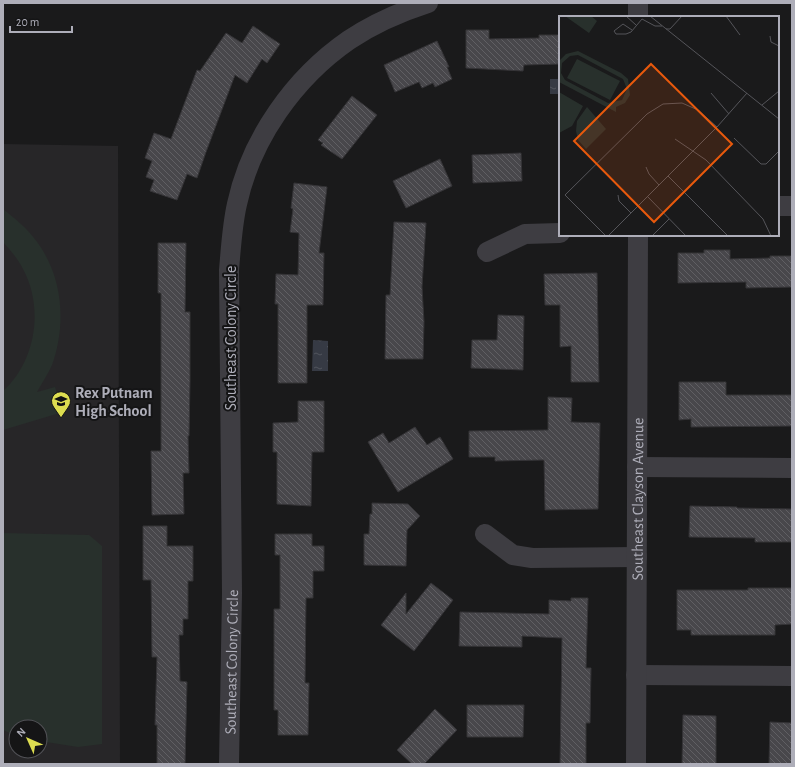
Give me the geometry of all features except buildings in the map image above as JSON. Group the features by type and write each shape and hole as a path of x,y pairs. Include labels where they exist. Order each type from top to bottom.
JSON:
{"street":[{"name":"Southeast Colony Circle","path":"229,764 232,593 229,270 231,237 237,204 247,171 260,140 298,85 322,61 349,40 373,25 404,11 428,3"},
{"path":"638,3 638,16"},
{"path":"779,206 792,206"},
{"path":"487,252 525,234 559,233"},
{"name":"Southeast Clayson Avenue","path":"636,764 638,236"},
{"path":"637,467 792,468"},
{"path":"485,534 513,555 532,558 637,557"},
{"path":"636,675 792,676"}],"shaded area":[{"name":"Rex Putnam High School","path":"3,144 118,146 120,764 3,764"},
{"path":"3,209 23,226 34,238 44,252 56,283 60,299 60,332 52,365 37,392 55,387 63,412 3,430 3,391 14,379 23,365 33,333 35,317 30,284 19,262 3,242"},
{"path":"3,533 89,535 102,546 102,744 78,747 48,742 48,719 8,719 8,732 3,730"}],"water":[{"path":"550,79 559,79 559,94 550,94"},
{"path":"313,340 328,341 328,371 312,371"}],"place":[{"name":"Rex Putnam High School","path":"61,418"}]}
